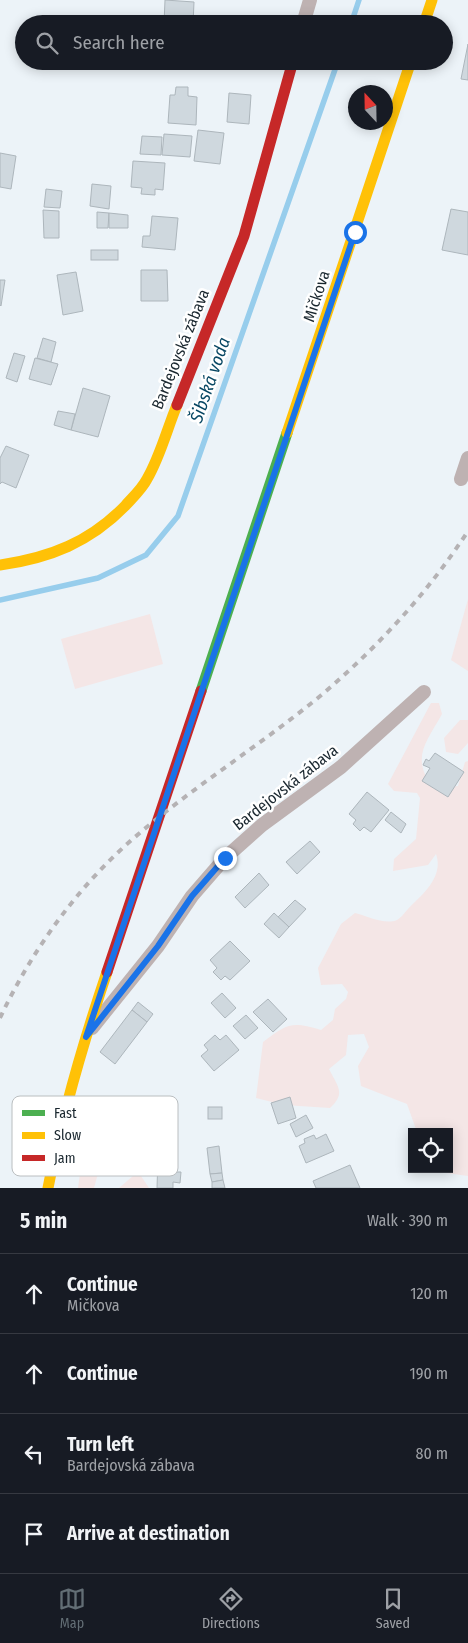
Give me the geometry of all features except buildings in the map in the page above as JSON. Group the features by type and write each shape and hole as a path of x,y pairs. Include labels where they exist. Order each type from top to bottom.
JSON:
{"main road":[{"path":"427,15 432,0"},
{"name":"Bardejovská zábava","path":"0,565 25,563 63,552 93,535 125,508 147,480 244,236 290,70"},
{"name":"Mičkova","path":"70,1096 86,1037 117,939 252,542 409,70"}],"street":[{"path":"306,15 310,0"},
{"path":"461,479 468,458"},
{"name":"Bardejovská zábava","path":"86,1037 158,946 192,896 225,858 262,825 341,767 424,692"}],"shaded area":[{"path":"468,599 468,671 451,660"},
{"path":"150,614 163,664 75,689 61,639"},
{"path":"431,703 439,703 442,714 423,751 423,768 427,778 434,789 458,786 465,762 468,761 468,1176 446,1173 453,1173 453,1128 416,1128 407,1104 361,1086 358,1066 369,1047 364,1034 348,1035 346,1055 329,1069 339,1090 338,1098 330,1108 284,1105 256,1098 263,1042 278,1031 290,1026 296,1025 321,1030 333,1020 335,1009 346,999 348,992 342,984 321,985 318,968 341,924 355,913 382,921 397,920 426,891 435,878 438,862 436,854 428,865 393,871 394,859 416,839 420,798 417,793 394,791 388,784"},
{"path":"460,720 468,720 468,743 458,754 446,752 444,738"},
{"path":"80,1176 97,1176 94,1188 78,1188"},
{"path":"133,1176 141,1176 149,1188 119,1188"}],"waterway":[{"name":"Šibská voda","path":"354,15 359,0"},
{"name":"Šibská voda","path":"0,600 98,578 146,555 178,516 335,70"}],"railway":[{"path":"0,1018 42,944 58,920 94,876 157,819 273,733 319,697 361,660 418,599 468,531"}],"traffic: fast":[{"path":"201,691 287,433"}],"traffic: slow":[{"path":"427,15 432,0"},
{"path":"287,433 408,70"},
{"path":"0,565 52,553 83,539 112,519 145,483 156,462 177,405"},
{"path":"70,1096 107,972"},
{"path":"48,1188 51,1176"}],"traffic: jam":[{"path":"177,405 244,236 290,70"},
{"path":"107,972 201,691"}],"route":[{"path":"225,858 192,896 158,946 86,1037 117,939 355,232"}]}
